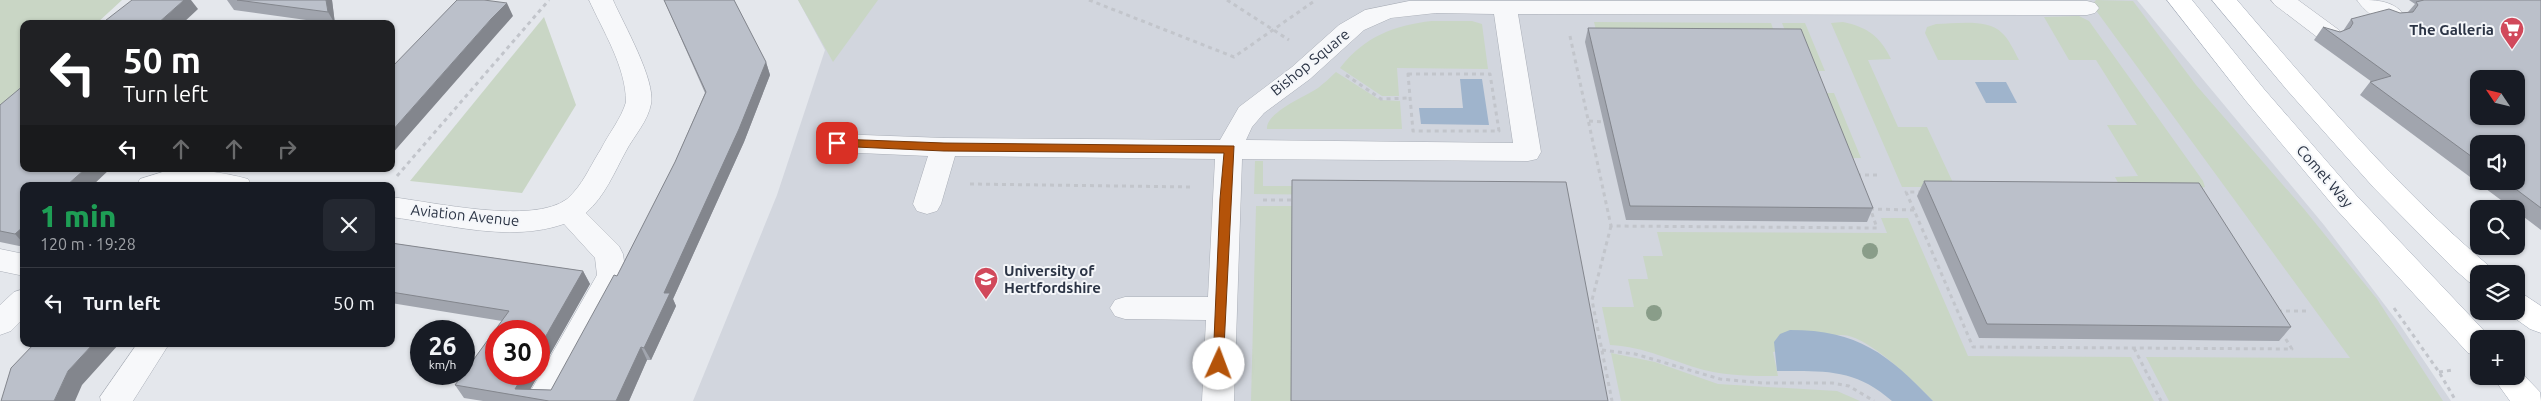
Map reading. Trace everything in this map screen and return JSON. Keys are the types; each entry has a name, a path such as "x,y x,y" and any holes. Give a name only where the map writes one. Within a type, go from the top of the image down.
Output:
{"main road":[{"name":"Comet Way","path":"2179,0 2255,95 2346,202 2470,335"},
{"path":"2224,0 2312,104 2396,194 2456,255 2470,267"},
{"path":"2525,310 2541,321"},
{"path":"2515,385 2529,401"}],"street":[{"name":"Aviation Avenue","path":"395,207 514,222 543,220 568,212 585,197 597,183 639,103 638,86 601,0"},
{"path":"2283,0 2330,35"},
{"path":"2369,0 2395,18"},
{"path":"837,143 944,147 1528,152 1516,4"},
{"name":"Bishop Square","path":"1218,401 1226,188 1230,149 1242,122 1257,104 1300,74 1340,34 1366,18 1400,9 1516,4 2087,8"},
{"path":"930,194 944,147"},
{"path":"156,182 188,180 205,182"},
{"path":"542,401 612,275 609,254 568,212"},
{"path":"0,260 20,264"},
{"path":"0,323 20,304"},
{"path":"1125,308 1221,309"},
{"path":"117,401 116,397 152,347"}],"path":[{"path":"394,179 549,0"},
{"path":"1089,0 1234,57 1313,2 1311,0"},
{"path":"1568,28 1611,226 1592,300 1612,401"},
{"path":"1408,74 1490,74 1499,130 1413,130 1408,74"},
{"path":"1589,121 1604,122"},
{"path":"1854,169 1860,184"},
{"path":"1856,175 1881,175"},
{"path":"930,194 1226,188"},
{"path":"1926,192 1906,192 1973,347 2292,349 2277,326"},
{"path":"1611,226 1877,228 1867,201"},
{"path":"1870,209 1914,210"},
{"path":"2277,311 2307,311"},
{"path":"2134,348 2161,401"},
{"path":"1602,350 1648,355 1721,380 1832,383 1849,386 1874,401"}],"shaded area":[{"path":"798,0 2137,0 2324,225 2400,325 2451,401 693,401 777,195 825,50"}],"green space":[{"path":"0,0 122,0 100,20 20,20 20,96 0,114"},
{"path":"798,0 878,0 833,62"},
{"path":"2096,0 2133,1 2196,85 2304,209 2377,299 2443,401 2169,401 2146,357 2350,358 2092,5"},
{"path":"2079,16 2089,21 2203,181 2205,187 2197,189 2122,190 2115,177 2138,176 2107,125 2137,125 2096,60 2069,60 2044,17"},
{"path":"544,17 576,105 522,193 410,181"},
{"path":"1432,21 1472,21 1482,24 1488,69 1397,68 1399,96 1382,96 1340,68 1359,48 1381,34 1393,29"},
{"path":"1594,22 1771,23 1778,43 1599,42"},
{"path":"1843,22 1866,30 1887,51 1891,59 1868,60 1898,127 1927,127 1955,187 1902,187 1831,23"},
{"path":"1782,23 1805,23 1825,71 1807,71 1790,43"},
{"path":"1971,23 1996,28 2007,38 2019,60 1938,60 1925,33 1927,27 1936,24"},
{"path":"1336,72 1380,100 1400,101 1402,129 1267,129 1272,117 1279,111 1318,88"},
{"path":"1816,93 1834,93 1861,158 1841,158"},
{"path":"1255,161 1263,161 1263,186 1372,186 1373,195 1254,194"},
{"path":"1256,206 1292,206 1291,401 1251,401"},
{"path":"1881,218 1908,218 1968,356 2131,357 2154,401 1933,401 1890,360 1851,336 1840,335 1823,338 1773,352 1778,376 1713,372 1647,351 1610,345 1602,307 1634,307 1628,279 1648,279 1643,256 1663,256 1657,232 1887,233"},
{"path":"1611,353 1655,362 1718,384 1837,391 1860,401 1621,401"}],"water":[{"path":"1460,79 1482,79 1489,125 1421,124 1419,108 1463,108"},
{"path":"1975,82 2006,82 2017,103 1986,103"},
{"path":"1790,330 1835,334 1870,348 1901,370 1933,401 1892,401 1865,382 1838,374 1809,371 1777,371 1774,342 1780,334"}],"building":[{"path":"132,0 184,0 162,20 106,20"},
{"path":"237,0 326,0 328,12"},
{"path":"457,0 484,0 507,3 395,127 395,64"},
{"path":"664,0 734,0 766,62 739,129 664,293 670,293 644,348 641,347 616,401 549,401 455,385 475,385 475,358 485,344 485,385 517,385 515,389 551,390 614,275 617,276 675,162 706,92"},
{"path":"2424,0 2541,0 2541,208 2517,190 2525,190 2525,135 2470,135 2470,155 2370,82 2391,76 2323,27 2340,32 2350,28 2353,23 2351,19 2389,9 2400,13 2413,12 2418,5 2416,2"},
{"path":"1588,28 1801,29 1873,208 1630,206"},
{"path":"20,88 20,172 82,172 70,182 20,182 20,230 15,234 0,231 0,105"},
{"path":"1292,180 1566,182 1608,401 1291,401"},
{"path":"1924,181 2199,183 2291,327 1987,324"},
{"path":"395,244 583,271 550,329 550,320 502,320 509,311 395,293"},
{"path":"31,347 90,347 68,371 54,401 1,401 11,368"}],"place":[{"name":"The Galleria","path":"2512,50"},
{"name":"University of Hertfordshire","path":"986,300"}],"route":[{"path":"837,143 944,147 1230,149 1225,199 1219,364"}]}
